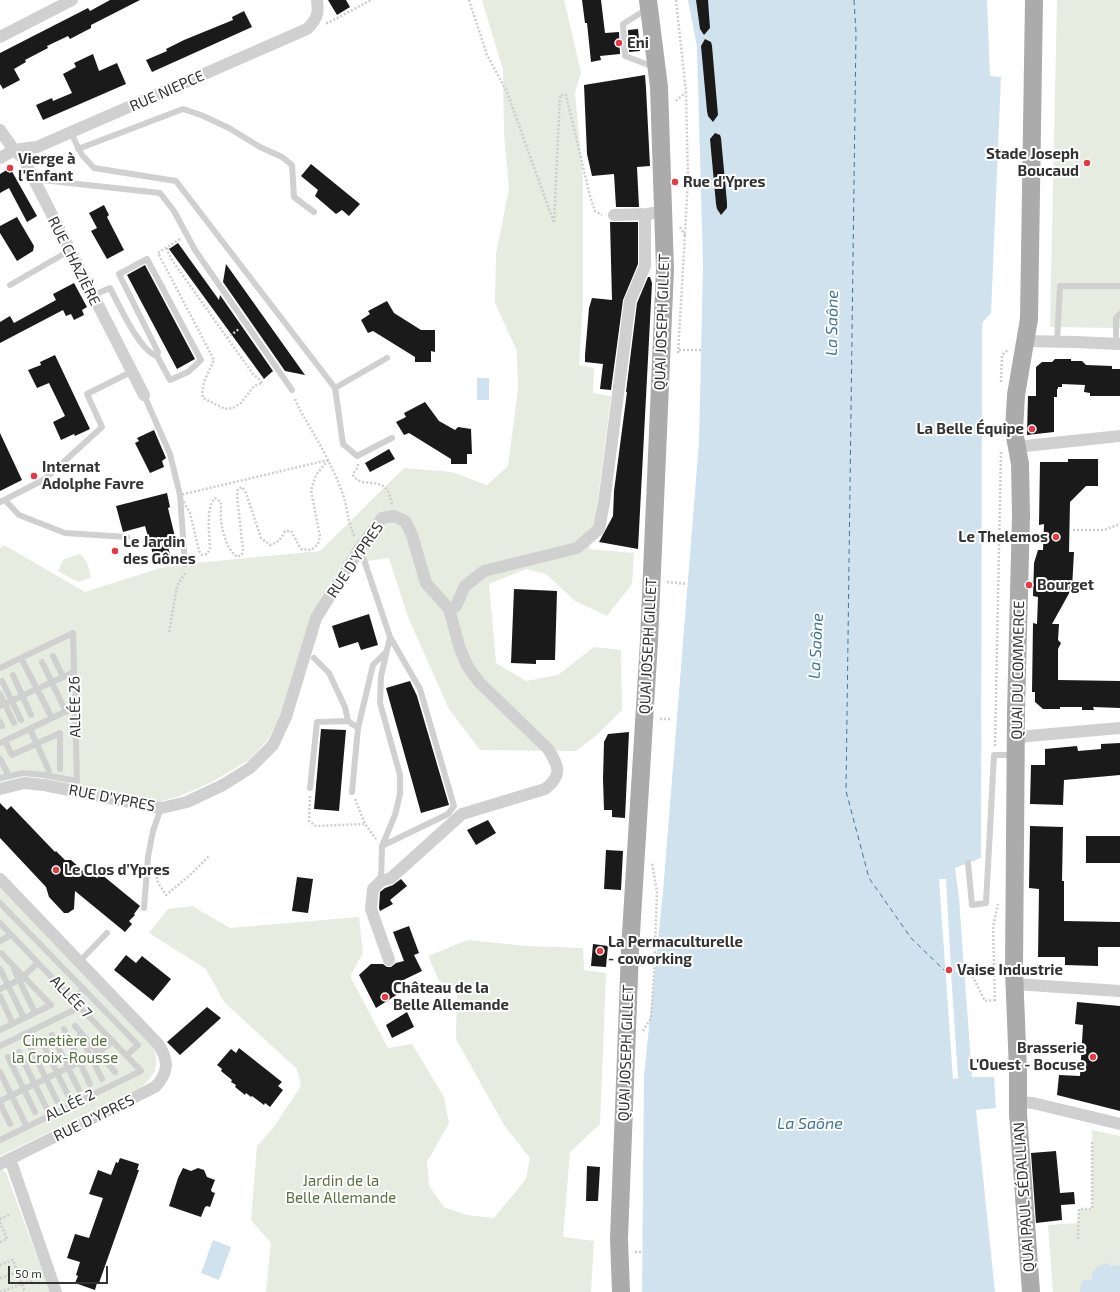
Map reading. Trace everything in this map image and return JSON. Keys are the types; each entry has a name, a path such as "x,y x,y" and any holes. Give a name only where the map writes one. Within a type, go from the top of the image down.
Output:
{"main road":[{"name":"QUAI DU COMMERCE","path":"1018,1102 1014,984 1018,600 1021,515 1020,464 1009,446 1014,431 1016,395 1024,341 1029,319 1034,0"},
{"name":"QUAI JOSEPH GILLET","path":"621,1292 619,1239 630,950 648,649 665,269 655,213 659,87 648,4"},
{"name":"QUAI PAUL SÉDALLIAN","path":"1018,1102 1031,1292"}],"street":[{"path":"0,37 72,0"},
{"name":"RUE NIEPCE","path":"14,150 37,147 71,133 307,29 316,21 318,8 317,0"},
{"name":"RUE CHAZIÈRE","path":"0,130 14,150 23,158 69,251 144,395"},
{"path":"0,158 14,150"},
{"path":"614,215 655,213"},
{"path":"389,960 371,909 373,889 382,881 391,878 462,814 545,789 554,782 558,772 555,761 548,749 479,682 468,667 460,649 449,609 456,606 465,586 484,571 577,548 599,530 606,488 630,302 645,266 645,220 655,213"},
{"path":"1024,341 1118,344"},
{"path":"1009,446 1120,436"},
{"name":"RUE D'YPRES","path":"0,788 24,782 161,808 187,802 222,785 250,768 272,745 286,717 316,618 360,548 382,518 394,516 405,522 412,535 426,583 449,609"},
{"path":"1017,737 1120,728"},
{"name":"RUE D'YPRES","path":"0,879 158,1044 165,1056 166,1063 164,1075 155,1087 5,1162"},
{"path":"1014,984 1120,991"},
{"path":"1018,1102 1034,1103 1120,1124"},
{"path":"5,1162 56,1292"}],"lane":[{"path":"648,4 623,24 625,56 656,68"},
{"path":"78,148 183,109 201,115 222,125 260,147 282,157 292,165 294,197 314,212"},
{"path":"71,133 82,155 94,168 176,181 335,388 343,444 357,456 392,438"},
{"path":"34,179 160,193 174,211 195,250 292,390"},
{"path":"10,285 69,251"},
{"path":"92,296 110,288 132,331 152,354 157,356 170,380 188,372 201,360 147,259 119,274 158,352 157,356"},
{"path":"1057,342 1060,286 1120,286"},
{"path":"1118,344 1116,318 1120,314"},
{"path":"335,388 388,358"},
{"path":"127,536 65,533 19,515 2,501 44,479 102,427 87,394 131,372"},
{"path":"144,395 170,454 180,495 185,564"},
{"path":"360,548 390,637 420,689 454,806 448,814 382,846"},
{"name":"ALLÉE 26","path":"21,658 73,633 77,781 48,776"},
{"path":"382,881 382,846 395,815 400,794 400,775 380,703 381,676 390,637"},
{"path":"352,792 358,728 373,665 386,652"},
{"path":"53,656 63,677"},
{"path":"0,668 21,658 52,718"},
{"path":"314,658 329,673 345,707 348,721"},
{"path":"42,662 66,712"},
{"path":"2,705 74,672"},
{"path":"13,675 32,715"},
{"path":"2,681 21,720"},
{"path":"0,694 2,705 14,723"},
{"path":"60,769 60,733 12,755 2,742 75,707"},
{"path":"310,788 316,722 348,721 358,728"},
{"path":"0,778 23,773 48,776 49,771 30,729"},
{"path":"968,863 972,905 986,903 994,755 1016,755"},
{"path":"0,759 9,776"},
{"path":"144,908 148,857 153,831 161,808"},
{"path":"0,903 138,1045 126,1056"},
{"path":"6,930 16,920"},
{"name":"ALLÉE 7","path":"0,923 141,1071"},
{"path":"79,962 107,933"},
{"path":"0,940 11,935"},
{"path":"0,953 11,963 22,978 51,1005 13,1024 1,1028"},
{"path":"0,989 22,978 38,963"},
{"path":"0,969 24,1018"},
{"path":"22,978 35,1013"},
{"path":"73,999 84,989"},
{"path":"0,996 13,1024"},
{"path":"0,1046 80,1007"},
{"path":"102,1079 75,1026 115,1072"},
{"path":"64,1029 90,1084"},
{"path":"52,1035 79,1090"},
{"path":"41,1040 68,1095"},
{"path":"10,1124 0,1102 11,1095 91,1057 112,1041"},
{"path":"30,1046 57,1101"},
{"path":"19,1052 46,1107"},
{"path":"8,1057 35,1112"},
{"name":"ALLÉE 2","path":"0,1140 141,1071"},
{"path":"0,1072 27,1127"}],"path":[{"path":"328,23 371,0"},
{"path":"469,0 487,55 507,92 554,223 560,95 566,95 590,196 595,211"},
{"path":"680,226 685,237"},
{"path":"158,252 177,241"},
{"path":"168,247 167,250 174,263 253,374 263,384 254,386 241,403 233,408 225,409 204,398"},
{"path":"227,338 246,324"},
{"path":"679,350 701,350"},
{"path":"292,390 299,408 328,460 344,498 350,528 360,548"},
{"path":"994,737 1009,446"},
{"path":"357,456 359,465 353,472 354,478 362,482 382,485 386,488 392,506"},
{"path":"328,460 316,475 311,490 320,537 318,544 311,550 301,549 291,531 285,531 281,539 270,545 261,538 246,493 242,487 238,489 237,496 243,550 242,554 238,557 231,551 221,527 221,502 215,498 211,502 209,514 210,549 207,554 202,555 199,552 190,513 180,495 328,460"},
{"path":"1073,530 1104,530 1120,524"},
{"path":"169,632 177,586 185,574 185,564"},
{"path":"667,582 688,584"},
{"path":"660,719 670,719"},
{"path":"310,788 309,821 316,826 365,824"},
{"path":"352,792 365,824 382,846"},
{"path":"148,857 154,862 157,881 166,895 190,875 209,856"},
{"path":"946,971 969,969 985,1001 1000,1000"},
{"path":"1078,1239 1079,1209 1092,1209 1092,1140"},
{"path":"0,1218 11,1214"},
{"path":"0,1222 6,1239 0,1242"},
{"path":"635,1252 642,1252"},
{"path":"0,1265 14,1260 25,1292"},
{"path":"0,1278 18,1272"},
{"path":"0,1292 34,1280"}],"green space":[{"path":"482,0 564,0 581,72 575,93 583,179 583,302 579,365 594,368 593,393 611,396 595,522 589,549 634,553 632,584 607,616 575,601 546,574 526,569 489,584 496,663 526,681 558,675 594,647 621,650 622,710 598,734 576,751 480,750 449,709 408,617 389,558 341,565 310,620 281,715 267,741 249,760 210,783 177,797 161,801 147,800 43,778 24,776 0,782 0,548 4,545 85,592 160,568 185,564 320,551 404,468 452,472 487,485 508,466 518,389 517,351 495,303 496,254 509,188 504,135 503,70"},
{"name":"Stade Joseph Boucaud","path":"1057,0 1120,0 1120,328 1050,327"},
{"path":"80,554 87,562 91,577 78,582 58,571 64,559"},
{"name":"Cimetière de la Croix-Rousse","path":"0,888 151,1044 156,1056 156,1062 150,1078 141,1087 0,1156"},
{"name":"Jardin de la Belle Allemande","path":"192,906 230,928 359,917 363,953 350,976 388,1048 412,1044 444,1097 449,1123 427,1162 429,1186 444,1207 466,1215 494,1218 526,1179 530,1158 504,1125 456,1039 457,987 439,981 428,956 468,940 526,946 583,948 584,970 606,973 600,1124 570,1152 563,1237 594,1241 591,1292 266,1292 271,1243 251,1220 257,1146 273,1128 301,1086 297,1069 224,1002 206,969 149,933 168,909"},
{"path":"1092,1130 1120,1136 1120,1265 1111,1266 1093,1272 1093,1276 1080,1292 1053,1292 1048,1225 1078,1223 1079,1209 1092,1209"},
{"path":"1,1169 6,1173 50,1292 0,1292"}],"water":[{"name":"La Saône","path":"688,0 987,0 990,76 1001,77 991,313 982,323 981,858 955,868 959,898 972,1077 994,1077 996,1108 976,1110 995,1292 642,1292 644,1076 663,892 699,442 703,265 697,47"},
{"path":"477,378 489,378 489,400 477,400"},
{"path":"213,1240 231,1247 219,1280 201,1273"},
{"path":"1107,1263 1111,1266 1120,1265 1120,1292 1080,1292 1081,1283 1084,1280 1090,1280 1094,1270"}],"pier":[{"path":"939,879 946,879 951,969 966,968 966,970 951,972 958,1078 953,1079"}],"building":[{"path":"110,0 140,0 91,25 91,28 70,39 68,36 47,46 48,48 25,60 26,62 14,69 20,80 3,89 0,84 0,53 88,8 90,11"},
{"path":"328,0 346,0 350,7 337,15"},
{"path":"582,0 601,0 605,33 619,32 620,54 600,56 601,60 591,62 587,23 585,23"},
{"path":"696,0 708,0 710,28 704,35 700,29"},
{"path":"244,11 252,27 152,72 146,60 167,51 166,49 184,40 233,20 232,17"},
{"path":"638,29 640,51 629,52 628,30"},
{"path":"705,39 711,42 712,46 718,115 713,122 708,116 707,111 701,46"},
{"path":"93,54 99,71 117,63 126,84 43,120 36,105 52,98 53,101 72,93 63,74 76,67 74,63"},
{"path":"645,75 650,166 637,167 639,207 616,207 614,174 592,176 587,154 584,85"},
{"path":"715,133 720,135 721,138 727,203 727,208 721,215 716,204 710,139"},
{"path":"311,164 360,204 349,216 342,210 336,214 315,196 318,190 301,176"},
{"path":"10,168 37,216 27,222 9,188 0,193 0,174"},
{"path":"104,205 109,215 107,217 124,250 107,259 91,231 97,228 89,213"},
{"path":"17,217 34,246 33,251 17,261 0,233 0,226"},
{"path":"610,222 638,222 638,264 623,300 611,390 600,389 603,364 585,362 589,308 592,298 612,300"},
{"path":"178,243 219,300 220,295 273,371 264,379 169,249"},
{"path":"226,264 305,375 285,371 223,282"},
{"path":"145,265 195,359 177,369 127,275"},
{"path":"648,277 650,277 652,283 638,549 599,542 613,516 614,491 637,303"},
{"path":"74,283 87,307 82,310 84,315 74,320 71,314 66,316 63,310 0,343 0,322 10,316 14,323 56,300 53,294"},
{"path":"387,301 394,313 421,330 435,330 435,352 431,351 431,362 415,362 415,357 373,331 368,333 361,320 370,314 368,311"},
{"path":"55,355 90,429 75,436 74,434 61,440 53,422 65,416 49,383 37,388 28,370 41,365 40,362"},
{"path":"1055,359 1071,359 1071,361 1082,361 1086,365 1112,366 1112,369 1120,369 1120,396 1090,396 1090,393 1084,392 1085,385 1062,384 1062,387 1058,387 1057,389 1057,397 1054,397 1054,432 1027,435 1028,396 1036,396 1036,367 1042,362 1052,362"},
{"path":"425,402 439,421 455,430 458,427 471,429 472,454 467,454 467,464 451,464 451,459 409,433 404,435 396,422 406,417 404,413"},
{"path":"154,430 166,458 162,461 164,467 150,473 135,443 139,441 137,438"},
{"path":"0,433 22,480 0,491"},
{"path":"389,449 395,459 370,472 365,463"},
{"path":"1068,459 1098,459 1098,486 1086,486 1070,502 1069,552 1074,552 1072,588 1052,624 1059,624 1058,640 1061,643 1058,649 1058,680 1120,681 1120,708 1093,707 1094,710 1082,710 1082,707 1060,707 1060,709 1043,709 1035,702 1035,692 1032,692 1033,623 1037,624 1038,597 1033,596 1034,563 1038,550 1043,550 1044,524 1039,525 1040,462 1068,462"},
{"path":"167,493 170,507 168,508 176,541 167,543 170,554 154,558 145,526 123,532 116,506"},
{"path":"514,589 557,591 555,660 536,660 536,664 511,663"},
{"path":"369,614 378,645 361,650 358,642 339,648 332,626"},
{"path":"410,681 417,696 449,805 421,813 386,688"},
{"path":"321,729 346,730 339,811 314,809"},
{"path":"629,732 625,818 612,817 612,810 604,810 604,742 608,734"},
{"path":"1120,743 1120,775 1064,780 1063,805 1030,804 1031,765 1045,765 1045,749 1077,746 1078,751 1101,749 1101,744"},
{"name":"Le Clos d'Ypres","path":"0,803 7,810 11,806 55,852 56,851 65,860 71,860 89,876 92,873 97,878 101,874 140,906 134,914 135,915 129,921 132,924 125,932 75,891 74,909 68,913 64,913 49,897 46,887 0,838"},
{"path":"488,820 496,833 476,845 467,830"},
{"path":"1030,826 1063,827 1062,881 1064,881 1064,921 1120,922 1120,947 1098,947 1098,966 1065,965 1065,957 1038,957 1039,889 1029,888"},
{"path":"1086,836 1120,836 1120,863 1086,863"},
{"path":"606,850 623,851 621,890 604,889"},
{"path":"297,877 313,879 308,913 292,911"},
{"path":"401,879 407,886 390,900 393,904 380,911 380,892"},
{"path":"409,926 419,953 414,955 422,971 393,985 398,994 376,1008 359,975 371,964 383,964 387,967 391,967 396,963 404,961 393,932"},
{"name":"La Permaculturelle - coworking","path":"593,944 608,946 606,967 591,966"},
{"path":"126,955 136,963 142,956 171,979 153,1001 114,970"},
{"path":"1077,1002 1120,1006 1120,1111 1057,1095 1059,1075 1080,1076 1083,1025 1075,1024"},
{"path":"207,1007 221,1018 180,1055 167,1042"},
{"path":"407,1012 414,1027 392,1038 386,1025"},
{"path":"239,1048 282,1082 278,1086 283,1090 270,1107 265,1103 264,1105 246,1093 245,1095 235,1087 236,1085 231,1082 232,1080 221,1071 222,1069 217,1065 231,1049 236,1053"},
{"path":"1056,1151 1060,1193 1074,1192 1075,1204 1061,1205 1062,1220 1036,1223 1031,1153"},
{"path":"120,1158 139,1164 137,1170 139,1170 99,1283 97,1283 95,1290 75,1283 78,1276 76,1275 80,1262 67,1258 75,1234 89,1238 103,1198 89,1194 98,1170 111,1175 116,1162 118,1163"},
{"path":"587,1166 600,1167 598,1201 586,1201"},
{"path":"183,1168 191,1171 198,1168 204,1170 207,1177 215,1180 211,1190 215,1193 210,1207 205,1207 201,1217 169,1206 178,1178"}],"ferry route":[{"path":"854,0 856,32 846,791 869,878 911,938 945,971"}],"place":[{"name":"Eni","path":"619,43"},
{"name":"Stade Joseph Boucaud","path":"1087,163"},
{"name":"Vierge à l'Enfant","path":"10,168"},
{"name":"Rue d'Ypres","path":"675,182"},
{"name":"La Belle Équipe","path":"1032,429"},
{"name":"Internat Adolphe Favre","path":"34,476"},
{"name":"Le Thelemos","path":"1056,537"},
{"name":"Le Jardin des Gônes","path":"115,551"},
{"name":"Bourget","path":"1029,585"},
{"name":"Le Clos d'Ypres","path":"56,870"},
{"name":"La Permaculturelle - coworking","path":"600,951"},
{"name":"Vaise Industrie","path":"949,970"},
{"name":"Château de la Belle Allemande","path":"385,997"},
{"name":"Brasserie L'Ouest - Bocuse","path":"1093,1057"}]}
